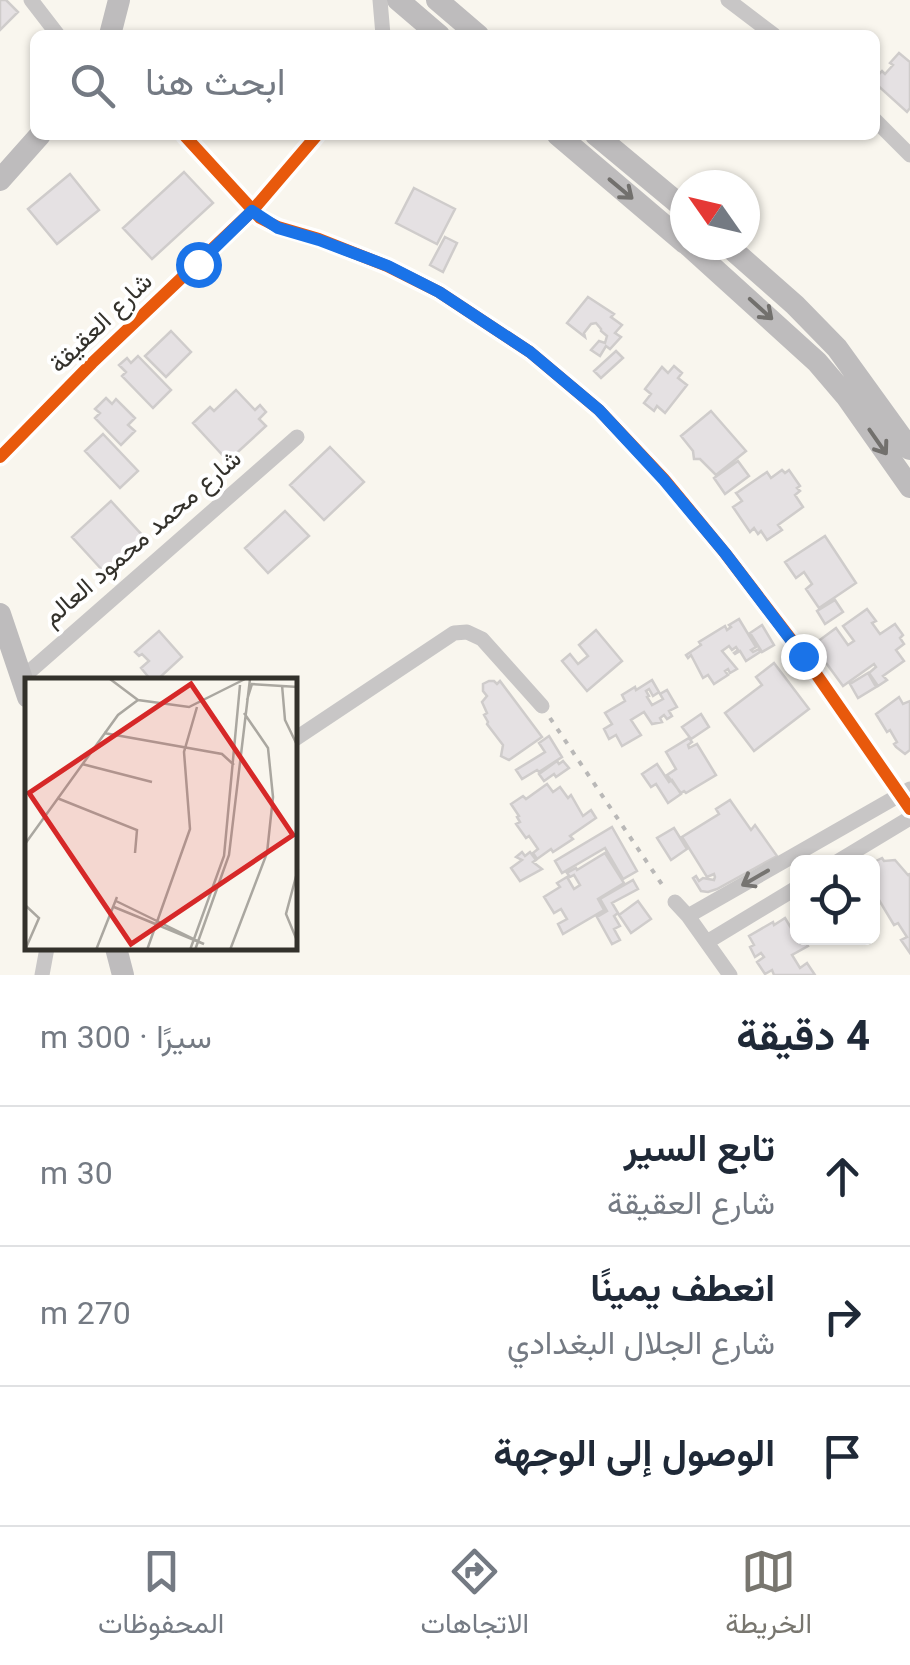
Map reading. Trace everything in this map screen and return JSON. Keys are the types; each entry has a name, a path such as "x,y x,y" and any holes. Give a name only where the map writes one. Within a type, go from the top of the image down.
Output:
{"street":[{"path":"31,0 54,30"},
{"path":"111,30 120,0"},
{"path":"380,0 384,30"},
{"path":"398,0 434,30"},
{"path":"437,0 472,30"},
{"path":"728,0 767,30"},
{"path":"880,125 910,155"},
{"path":"0,180 36,140"},
{"path":"188,140 252,211 278,228 388,266 439,292 530,352 599,410 725,553 907,798 688,916"},
{"name":"شارع العقيقة","path":"0,457 252,211 313,140"},
{"path":"564,140 670,230"},
{"path":"602,140 670,197"},
{"path":"704,260 817,362 910,487"},
{"path":"744,260 837,348 910,449"},
{"name":"شارع محمد محمود العالم","path":"35,678 297,437"},
{"path":"0,614 24,688"},
{"path":"298,737 454,633 482,639 542,706"},
{"path":"849,855 910,818"},
{"path":"707,942 790,892"},
{"path":"675,902 730,975"},
{"path":"42,975 47,950"},
{"path":"117,950 123,975"}],"path":[{"path":"542,706 675,902"}],"building":[{"path":"0,0 6,0 18,12 0,30"},
{"path":"899,53 910,62 907,112 880,88 880,73 885,74 893,65 890,63"},
{"path":"184,172 213,203 152,259 123,228"},
{"path":"70,174 99,210 57,244 28,209"},
{"path":"414,188 455,209 437,244 396,223"},
{"path":"445,237 457,243 443,272 430,265"},
{"path":"588,297 614,314 611,317 622,325 615,333 621,337 610,349 606,346 600,356 591,350 599,341 605,343 607,336 596,323 591,324 585,337 567,323"},
{"path":"171,331 191,352 166,377 145,356"},
{"path":"616,351 623,358 601,378 594,371"},
{"path":"138,356 171,390 153,408 122,376 126,372 119,365 127,358 131,363"},
{"path":"674,366 682,373 678,378 687,385 665,413 657,406 654,411 644,403 651,394 645,389 662,367 668,373"},
{"path":"236,390 255,410 260,405 266,412 259,419 266,426 228,461 193,423 210,407 214,411"},
{"path":"106,398 112,404 116,399 135,418 128,425 135,431 121,445 95,418 100,413 95,409"},
{"path":"711,411 746,451 716,475 700,459 694,459 693,451 681,436"},
{"path":"103,434 138,471 120,488 85,451"},
{"path":"330,447 364,482 324,520 290,485"},
{"path":"738,461 749,476 725,494 714,478"},
{"path":"789,470 800,486 795,495 803,507 778,525 782,530 767,540 761,531 758,534 754,528 750,532 733,507 742,501 736,493 767,472 771,478"},
{"path":"111,501 143,536 104,572 72,537"},
{"path":"285,511 309,536 268,573 245,548"},
{"path":"825,536 856,583 819,608 806,589 812,584 804,572 796,578 785,562"},
{"path":"835,600 843,612 825,624 817,611"},
{"path":"867,609 880,634 895,624 903,635 900,638 904,644 896,650 904,661 883,676 887,680 878,686 869,673 876,667 874,664 843,686 813,645 836,628 848,645 854,641 843,626"},
{"path":"739,619 756,647 751,650 760,652 746,661 740,651 734,653 736,647 732,650 729,646 722,651 737,669 730,673 728,669 728,675 714,684 708,675 703,678 691,655 686,655 701,645 699,642 725,626 727,630"},
{"path":"762,625 774,645 762,652 750,633"},
{"path":"596,630 622,661 587,691 562,661 570,654 578,664 588,656 579,645"},
{"path":"159,631 182,657 159,678 149,678 141,668 149,661 135,652"},
{"path":"774,663 809,709 754,751 725,713 762,685 756,677"},
{"path":"868,673 876,687 858,698 850,684"},
{"path":"652,680 659,692 653,696 649,689 647,697 652,705 663,699 660,694 667,690 677,707 669,711 672,716 667,719 664,715 660,718 662,722 652,724 644,712 631,720 641,735 622,746 616,735 609,739 604,729 612,724 605,713 625,701 622,695"},
{"path":"500,681 542,737 509,760 501,756 503,745 484,715 487,713 482,702 487,696 483,684"},
{"path":"899,697 903,704 910,701 910,750 905,754 896,747 890,730 887,732 876,714"},
{"path":"701,714 709,727 691,739 682,727"},
{"path":"549,736 562,757 522,779 516,770 545,752 539,743"},
{"path":"689,738 689,748 697,744 716,775 681,793 667,775 676,769 666,752"},
{"path":"563,761 569,768 544,781 539,774"},
{"path":"657,764 681,794 668,803 656,784 651,787 642,774"},
{"path":"547,784 553,792 560,787 568,798 571,795 583,816 591,810 596,818 570,836 573,839 537,859 533,853 538,849 516,824 520,822 519,816 511,804"},
{"path":"730,800 751,830 755,825 777,856 717,889 701,891 693,878 714,880 714,874 707,877 682,837 719,814 716,809"},
{"path":"612,827 637,871 623,879 605,848 562,873 555,861"},
{"path":"674,828 687,849 671,860 657,838"},
{"path":"522,852 525,856 530,852 536,860 533,862 542,869 520,881 511,868 522,860 516,857"},
{"path":"605,853 624,883 598,899 604,910 563,934 558,924 567,919 561,909 554,913 544,897 567,877 574,889 580,885 574,875 570,877 567,873"},
{"path":"880,859 895,860 910,874 910,953 901,940 907,937 898,923 894,925 880,902"},
{"path":"633,880 638,889 612,903 618,913 614,916 620,926 614,929 620,940 612,944 597,917 607,911 600,899"},
{"path":"638,901 651,919 631,933 619,915"},
{"path":"785,918 790,926 790,945 807,945 792,955 800,968 807,963 815,975 774,975 772,970 765,974 757,962 764,957 761,953 755,957 749,936 773,922 774,925"}],"cycle path":[{"path":"189,140 260,218 387,266 439,292 530,352 599,410 664,479 725,553 803,655 910,809"},
{"path":"0,457 252,211 313,140"}],"route":[{"path":"198,264 252,211 278,228 388,266 439,292 530,352 599,410 725,553 803,656"}]}
